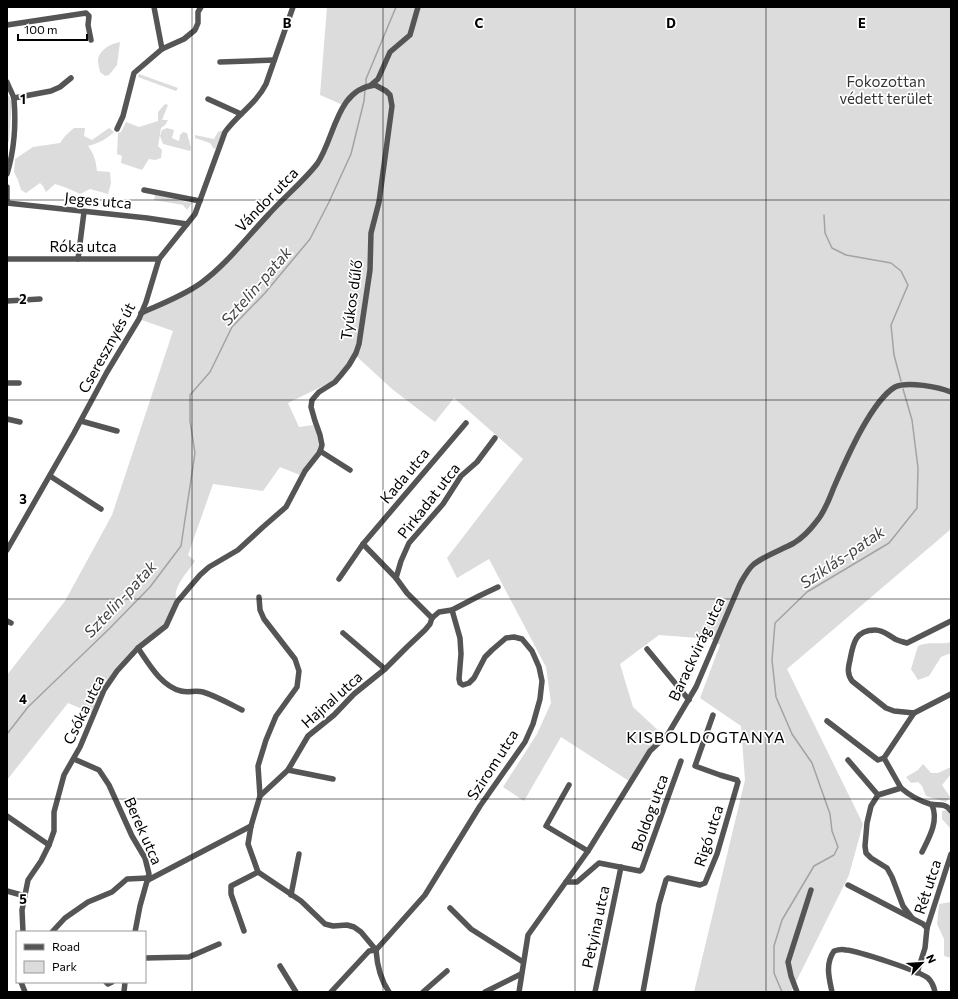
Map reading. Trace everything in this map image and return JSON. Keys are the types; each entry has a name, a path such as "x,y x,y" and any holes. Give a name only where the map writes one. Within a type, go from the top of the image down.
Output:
{"street":[{"path":"154,7 162,49"},
{"path":"117,129 123,116 134,73 162,49 184,39 195,30 198,23 198,12 201,7"},
{"name":"Cseresznyés út","path":"7,550 141,313 146,302 159,259 195,214 221,140 230,126 262,92 293,7"},
{"path":"382,88 378,79 386,57 410,35 418,7"},
{"path":"7,25 86,13 89,16 88,25 91,40"},
{"path":"220,62 274,60"},
{"path":"14,98 51,91 60,87 71,78"},
{"name":"Vándor utca","path":"141,313 193,289 219,267 267,215 310,172 323,154 343,105 357,91 370,85 378,79"},
{"path":"7,82 9,90 14,98 14,124 7,173"},
{"path":"370,85 382,88"},
{"name":"Tyúkos dűlő","path":"320,451 322,445 320,435 314,421 311,406 312,400 319,392 335,382 341,376 349,365 359,344 370,270 371,233 379,202 392,106 390,95 382,88"},
{"path":"208,99 241,114"},
{"path":"7,186 7,199"},
{"path":"144,190 200,201"},
{"name":"Jeges utca","path":"7,204 147,218 187,224"},
{"path":"78,259 84,212"},
{"name":"Róka utca","path":"7,258 159,259"},
{"path":"7,301 40,299"},
{"path":"7,383 19,383"},
{"name":"Barackvirág utca","path":"519,992 528,935 588,851 650,751 668,734 689,700 696,688 746,572 753,565 764,558 795,542 817,522 862,428 879,402 887,393 896,387 906,384 951,392"},
{"path":"7,419 20,422"},
{"path":"81,421 117,431"},
{"name":"Kada utca","path":"339,579 363,544 466,423"},
{"name":"Pirkadat utca","path":"396,578 401,561 409,543 446,499 462,476 476,462 495,438"},
{"path":"320,451 350,470"},
{"name":"Csóka utca","path":"22,931 22,910 28,880 50,845 54,831 54,812 64,775 74,759 104,690 117,671 138,648 166,626 177,602 200,575 209,567 238,550 286,507 305,471 320,451"},
{"path":"50,476 101,508"},
{"path":"363,544 396,578 407,593 432,618 439,612 452,610 498,587"},
{"path":"259,597 260,610 264,620 294,659 299,670 297,687 276,716 266,740 258,766 260,796 251,826 248,844 258,872 308,907 325,924 333,926 347,925 354,927 361,932 376,950 376,962 379,974 389,992"},
{"name":"Szirom utca","path":"331,992 369,951 376,950 425,895 480,806 525,742 533,724 540,699 542,681 539,667 532,651 522,639 514,637 506,638 486,657 474,678 469,683 463,685 460,683 459,679 461,654 460,638 452,610"},
{"name":"Hajnal utca","path":"260,796 288,770 308,736 334,715 354,694 385,669 425,630 430,624 432,618"},
{"path":"914,713 894,711 886,708 852,681 849,677 848,671 853,643 860,634 876,629 907,643 951,621"},
{"path":"343,633 385,669"},
{"path":"138,648 152,668 174,689 189,692 203,692 242,710"},
{"path":"647,648 689,700"},
{"path":"827,721 878,760 884,758 914,713 951,694"},
{"name":"Rigó utca","path":"643,992 659,904 666,880 668,878 700,885 705,883 717,854 738,782 737,780 695,766 713,715"},
{"path":"884,758 902,788 919,800 932,805 940,804 951,811"},
{"name":"Berek utca","path":"74,759 99,770 109,785 132,836 145,858 149,874 140,906 135,931"},
{"path":"848,760 878,794"},
{"name":"Boldog utca","path":"621,867 640,871 642,869 681,761"},
{"path":"288,770 332,779"},
{"path":"569,785 546,826 588,851"},
{"path":"902,788 878,794 871,806 867,823 865,846 866,853 870,858 887,868 903,906 912,918"},
{"path":"922,852 932,833 935,813 932,805"},
{"path":"7,816 50,845"},
{"path":"53,931 65,918 88,902 112,892 127,879 148,879 251,826"},
{"path":"291,895 299,854"},
{"name":"Rét utca","path":"917,973 925,948 928,928 951,854"},
{"path":"566,882 577,882 599,863 621,867"},
{"name":"Petyina utca","path":"595,992 621,867"},
{"path":"244,932 231,894 231,886 258,872"},
{"path":"848,885 912,918 928,928"},
{"path":"798,992 791,976 788,962 811,890"},
{"path":"7,891 25,896"},
{"path":"450,908 471,929 523,962"},
{"path":"146,958 188,956 219,944"},
{"path":"832,992 828,963 834,951 838,950 859,953 917,973 928,978 932,983 935,992"},
{"path":"280,966 296,992"},
{"path":"423,992 447,971"},
{"path":"485,992 521,974"}],"green space":[{"name":"Fokozottan védett terület","path":"327,7 951,7 951,529 787,669 863,824 849,875 791,992 694,992 745,780 741,726 700,698 720,645 711,639 659,635 620,664 633,707 662,734 646,754 629,781 561,737 524,801 503,787 537,734 551,703 546,667 489,559 457,578 447,558 523,459 454,398 435,422 392,389 354,354 335,380 288,403 299,427 313,425 321,447 300,475 280,467 263,491 213,484 188,555 195,561 178,586 176,591 177,602 169,621 117,671 94,714 68,703 7,780 7,675 65,601 112,515 173,331 139,319 141,313 202,282 317,163 343,105 320,95"},
{"path":"120,42 117,65 109,75 105,76 100,72 98,61 99,55 106,48"},
{"path":"139,74 178,88 176,91 138,77"},
{"path":"7,96 9,96 12,101 9,142 7,141"},
{"path":"165,104 168,105 162,120 168,120 161,128 158,146 162,150 161,158 155,160 149,159 142,170 121,163 122,156 117,154 118,133 121,132 126,122 139,127 158,121 158,112"},
{"path":"74,128 85,128 84,136 92,140 109,128 114,132 102,141 88,146 92,152 97,171 110,172 111,183 108,194 90,189 80,194 55,184 46,192 40,183 26,193 21,190 14,172 15,159 33,147 60,143"},
{"path":"167,128 174,130 172,138 179,141 180,135 183,132 187,133 191,148 190,151 163,144 160,136 162,130"},
{"path":"220,131 223,131 216,148 214,149 210,143 195,138 195,135 214,139"},
{"path":"155,195 192,203 187,210 183,205 154,200"},
{"path":"951,642 951,653 941,657 929,676 918,680 911,669 918,646"},
{"path":"923,764 931,773 938,773 951,767 951,774 942,785 950,797 946,802 926,796 922,786 918,782 911,783 906,777 918,770"},
{"path":"951,809 951,829 942,819 942,811"},
{"path":"951,902 951,958 944,956 944,939 937,924 939,904"}],"waterway":[{"name":"Sztelin-patak","path":"366,85 366,79 396,7"},
{"name":"Sztelin-patak","path":"7,734 28,707 150,587 181,546 195,453 190,421 190,395 210,372 232,327 265,293 310,239 351,154 364,101 365,89"},
{"name":"Sziklás-patak","path":"824,215 825,233 832,248 846,255 891,263 901,271 908,285 891,325 894,355 901,381"},
{"name":"Sziklás-patak","path":"782,992 774,973 774,946 782,920 814,866 834,855 838,847 832,831 830,814 812,763 792,734 776,697 772,660 775,623 807,592 889,543 917,508 918,468 912,420 903,389"}],"district":[{"name":"KISBOLDOGTANYA","path":"706,737"}]}
